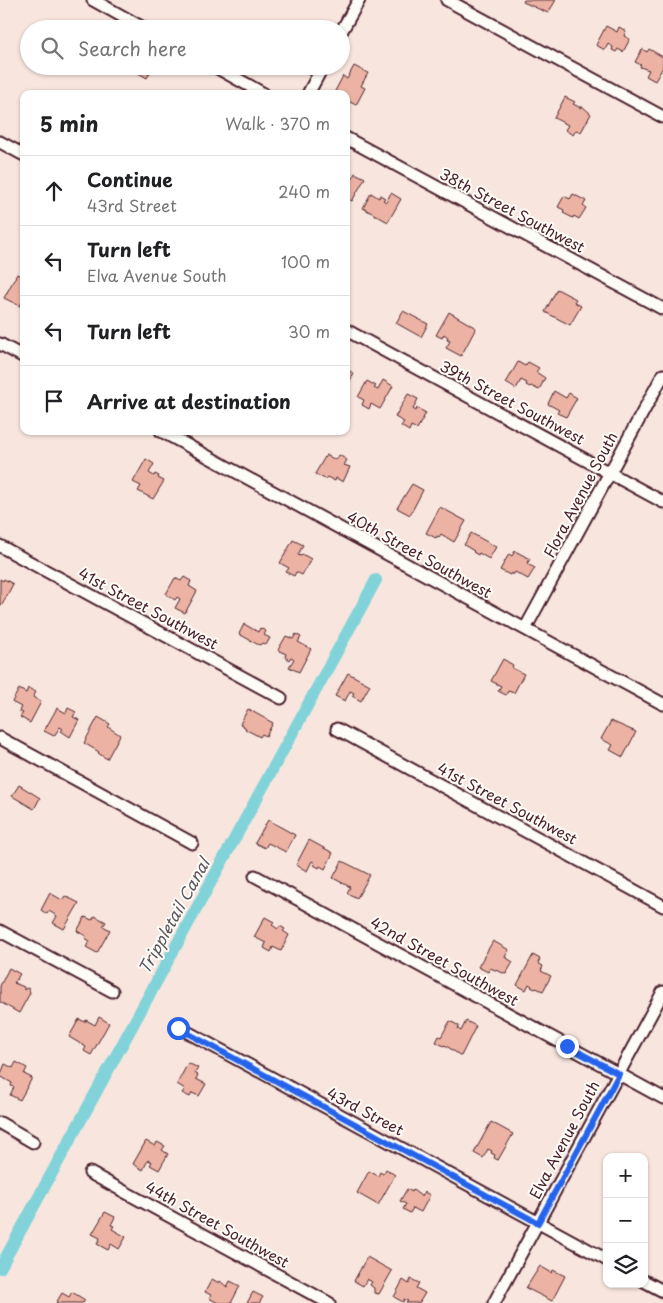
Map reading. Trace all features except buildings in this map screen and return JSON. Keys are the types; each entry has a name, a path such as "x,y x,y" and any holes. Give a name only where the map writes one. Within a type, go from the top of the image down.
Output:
{"street":[{"path":"93,0 130,20"},
{"path":"348,20 359,0"},
{"path":"447,0 663,117"},
{"path":"230,75 257,90"},
{"path":"310,90 318,75"},
{"name":"38th Street Southwest","path":"350,140 663,309"},
{"path":"0,142 20,153"},
{"name":"39th Street Southwest","path":"350,332 663,502"},
{"path":"0,344 20,355"},
{"name":"Flora Avenue South","path":"525,630 663,375"},
{"name":"40th Street Southwest","path":"168,435 663,704"},
{"name":"41st Street Southwest","path":"0,546 281,698"},
{"name":"41st Street Southwest","path":"337,728 663,906"},
{"path":"0,738 192,842"},
{"name":"42nd Street Southwest","path":"255,876 663,1098"},
{"path":"0,931 112,991"},
{"name":"Elva Avenue South","path":"494,1303 663,992"},
{"name":"43rd Street","path":"178,1028 603,1258"},
{"path":"0,1123 34,1142"},
{"name":"44th Street Southwest","path":"90,1173 329,1303"},
{"path":"648,1283 663,1291"}],"waterway":[{"name":"Trippletail Canal","path":"0,1268 376,580"}],"route":[{"path":"178,1028 538,1223 619,1074 567,1046"}]}
